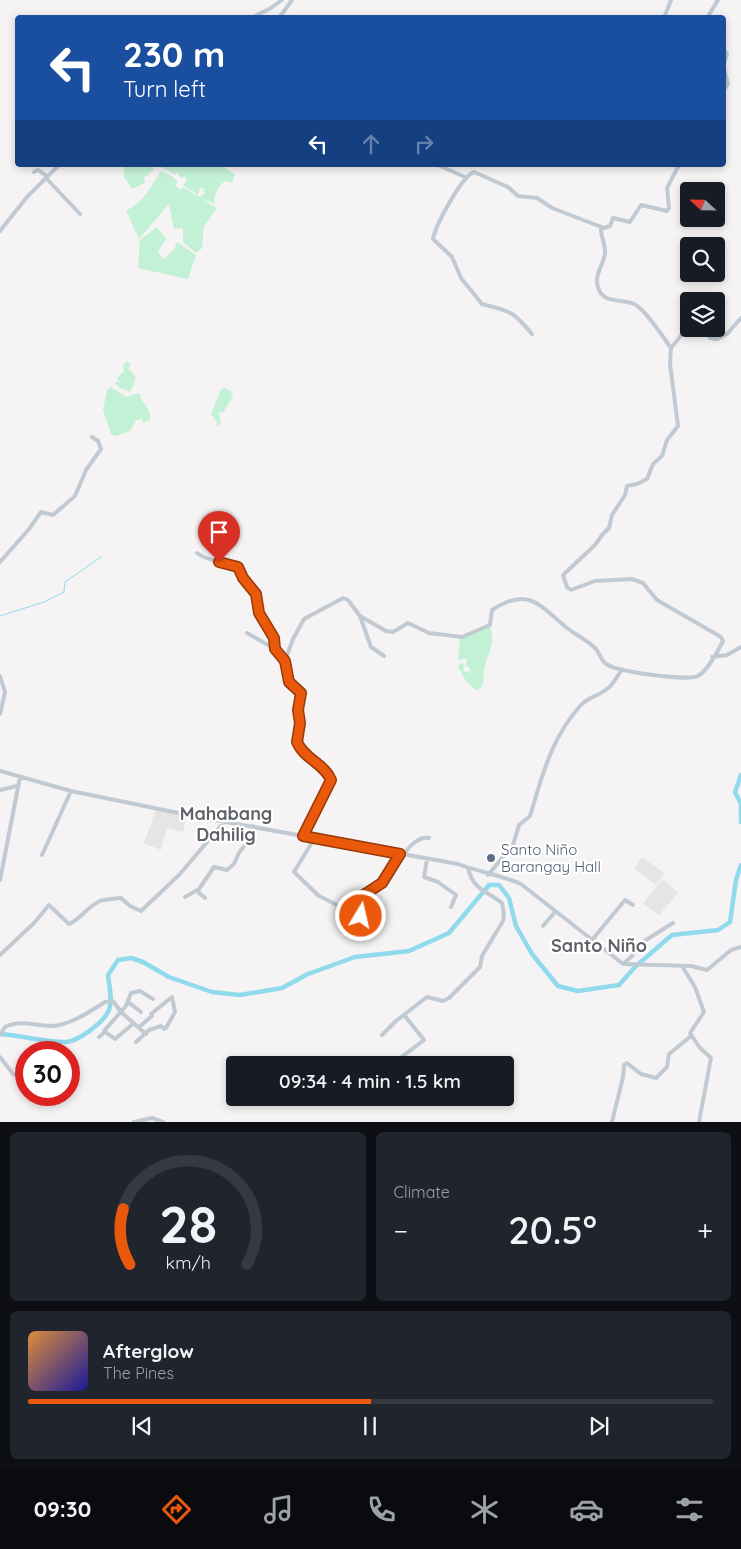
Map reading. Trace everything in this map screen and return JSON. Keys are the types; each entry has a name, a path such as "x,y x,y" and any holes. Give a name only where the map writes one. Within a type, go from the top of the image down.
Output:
{"street":[{"path":"257,15 282,0"},
{"path":"281,15 292,0"},
{"path":"665,15 672,0"},
{"path":"709,15 718,0"},
{"path":"0,231 27,197 57,167"},
{"path":"442,167 465,177"},
{"path":"532,334 510,312 482,304 461,278 452,257 433,239 436,229 465,177 474,172 482,174 508,187 518,196 537,198 552,208 601,227 608,227 614,218 630,222 642,205 667,211 669,208 667,188 678,167"},
{"path":"34,172 38,170 46,177 80,214"},
{"path":"601,227 605,251 597,278 599,290 612,301 630,303 639,308 671,348"},
{"path":"725,335 741,318"},
{"path":"360,616 390,632 408,623 429,633 464,637 490,625 492,610 512,600 523,598 539,603 566,628 597,649 606,664 621,671 665,677 695,676 700,674 723,642 721,637 657,600 640,581 625,578 595,581 571,590 567,587 563,578 566,571 595,545 602,534 609,528 612,516 625,496 627,486 639,484 647,479 654,463 662,456 666,440 678,428 670,364 671,348 680,337"},
{"path":"709,337 717,339 722,337"},
{"path":"0,562 29,529 41,512 53,515 76,496 86,470 102,449 98,441 92,437"},
{"path":"197,552 208,560 232,564 240,569 243,578 256,594 259,613 274,638 275,649"},
{"path":"285,661 298,629 310,615 318,613 343,598 348,600 360,616 371,647 384,656"},
{"path":"248,633 275,649 285,661 289,682 301,693 298,710 300,723 297,742 301,750 325,769 331,780 303,836"},
{"path":"712,657 727,655 741,647"},
{"path":"488,875 513,844 517,827 530,816 534,796 557,737 582,705 589,698 609,688 621,671"},
{"path":"0,676 5,692 0,714"},
{"path":"0,771 71,791 314,839 402,854 468,868 488,875 504,877 521,884 624,964 691,966 707,970 731,950 741,947"},
{"path":"0,880 20,777"},
{"path":"0,790 17,786"},
{"path":"42,855 71,791"},
{"path":"0,955 34,923 49,904 69,924 76,921 92,906 105,900 121,898 130,906 141,911 184,869 225,821"},
{"path":"185,898 197,891 214,867 228,870 236,864 241,851 252,838 253,826"},
{"path":"365,932 361,912 362,896 382,883 410,845 424,837 429,838"},
{"path":"314,839 294,872 319,896 337,905"},
{"path":"427,859 424,877 438,882 456,895 451,907"},
{"path":"382,1035 428,997 443,1001 449,998 480,966 482,956 504,917 502,904 487,896 481,890 472,880 468,868"},
{"path":"197,891 205,898"},
{"path":"592,940 624,900 633,904"},
{"path":"543,926 555,912"},
{"path":"624,964 632,956 638,945 673,923"},
{"path":"682,966 695,987 704,1012 690,1030 691,1036 711,1058 699,1122"},
{"path":"99,1038 128,1002 130,993 139,991 153,999"},
{"path":"136,1042 151,1029 161,1026 165,1029 167,1027 175,1012 172,998 151,1014 152,1016 139,1027"},
{"path":"0,1034 5,1027 15,1023 57,1025 106,1002 113,1001 121,1012 146,1034"},
{"path":"128,1002 141,1012"},
{"path":"135,1008 140,1002"},
{"path":"403,1056 424,1040 405,1016"},
{"path":"105,1032 115,1039 134,1023"},
{"path":"612,1122 624,1077 624,1064 627,1063 641,1074 656,1078 667,1067 670,1052 691,1036"},
{"path":"0,1057 15,1075"},
{"path":"134,1122 152,1118 163,1122"}],"shaded area":[{"path":"156,809 187,815 183,832 167,828 161,850 144,843"},
{"path":"642,857 665,874 656,885 634,869"},
{"path":"663,879 678,893 659,915 643,903"}],"green space":[{"path":"124,167 153,167 154,170 144,178 145,183 132,189 124,177"},
{"path":"161,167 223,167 235,174 232,183 226,181 218,188 215,194 215,204 200,198 217,208 204,226 202,248 196,253 183,242 183,228 174,229 169,204 139,239 126,210 142,199 161,171 172,176 178,182 175,185 180,189 173,199 183,187 199,197 204,194 204,189 200,188 198,195 183,185 187,181 185,177 181,178 177,172 176,175"},
{"path":"157,227 166,239 158,251 163,259 174,250 177,242 196,255 188,279 138,268 140,240"},
{"path":"127,361 131,365 128,369 135,377 135,382 130,392 120,388 115,383 116,381 121,384 117,378 124,371 123,365"},
{"path":"111,387 126,397 139,393 148,409 150,420 143,423 142,419 136,420 130,431 117,436 111,434 103,410 107,390"},
{"path":"225,388 231,391 233,396 223,413 219,414 221,423 216,427 217,422 211,414 221,389"},
{"path":"490,626 492,632 491,648 484,669 483,683 481,688 476,690 466,681 458,667 460,663 465,665 463,670 465,672 471,671 466,664 467,659 458,660 460,638"}],"waterway":[{"path":"0,616 44,602 64,592 65,582 101,557"},
{"path":"741,775 735,792 741,804 741,822"},
{"path":"0,1034 58,1042 71,1041 84,1035 97,1025 109,1010 111,997 108,975 118,960 131,958 143,962 169,977 212,992 240,995 282,988 308,974 355,957 409,951 449,933 489,885 499,885 509,898 516,926 532,954 558,986 578,991 619,985 635,967 672,935 718,930 730,922 736,880 741,865"}],"place":[{"name":"Santo Niño Barangay Hall","path":"491,858"}],"district":[{"name":"Mahabang Dahilig","path":"226,823"},
{"name":"Santo Niño","path":"599,945"}],"route":[{"path":"219,562 238,567 245,581 254,590 260,617 274,638 276,643 275,649 285,661 286,676 292,686 301,693 298,705 300,723 296,739 298,747 325,769 331,780 303,836 400,854 382,883 362,896 360,901 361,916"}]}
